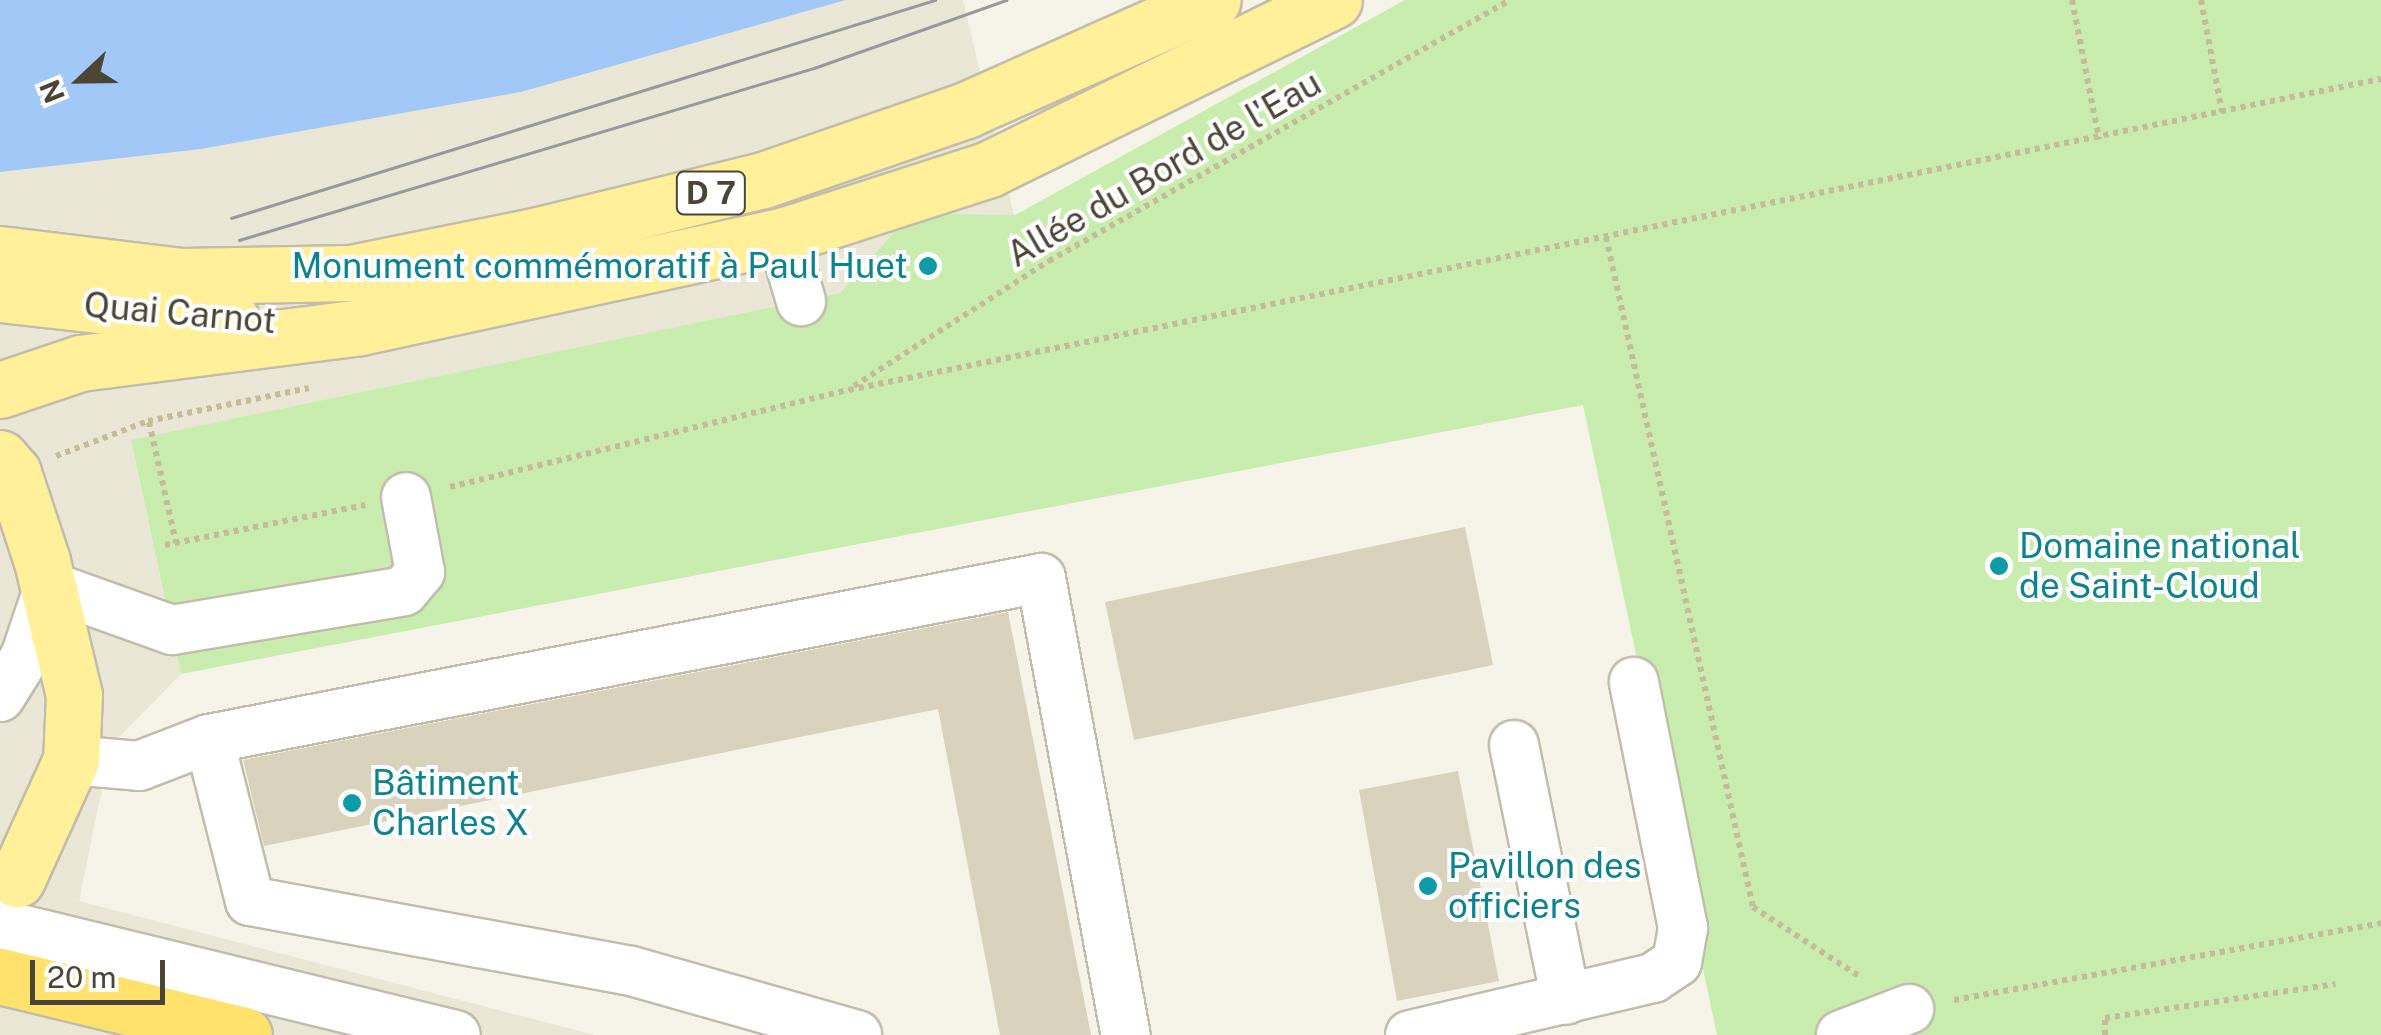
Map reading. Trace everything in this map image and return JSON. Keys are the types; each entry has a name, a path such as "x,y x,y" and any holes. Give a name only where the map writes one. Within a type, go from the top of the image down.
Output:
{"highway":[{"path":"0,976 244,1035"}],"main road":[{"name":"Quai Carnot","path":"0,254 182,276 351,273 764,180 966,110 1212,0"},
{"name":"D 7","path":"0,390 80,363 360,327 782,236 988,169 1334,0"},
{"name":"Quai Carnot","path":"0,294 180,317 360,327"},
{"path":"0,458 13,472 17,528 49,586 74,694 71,760 8,902"}],"street":[{"path":"782,236 801,301"},
{"path":"0,698 25,657 49,586 172,630 404,591 420,572 406,496"},
{"path":"71,760 138,766 209,739 1041,578 1126,1035"},
{"path":"1410,1035 1664,974 1682,952 1634,682"},
{"path":"209,739 250,901 631,971 857,1035"},
{"path":"1514,744 1566,1000"},
{"path":"8,902 456,1035"},
{"path":"1841,1035 1909,1008"}],"path":[{"name":"Allée du Bord de l'Eau","path":"849,390 1049,261 1510,0"},
{"path":"2072,0 2100,139"},
{"path":"2201,0 2222,112"},
{"path":"165,545 406,496 849,390 2381,79"},
{"path":"1606,238 1753,908 1909,1008 2381,923"},
{"path":"148,422 176,542"},
{"path":"2105,1035 2104,1018 2336,984"}],"shaded area":[{"path":"846,0 963,0 1014,215 921,220 894,232 840,293 131,441 181,674 111,745 79,901 595,1035 0,1035 0,172 201,149 521,92"}],"green space":[{"name":"Domaine national de Saint-Cloud","path":"1405,0 2381,0 2381,1035 1717,1035 1583,405 181,674 131,440 840,293 894,232 947,214 1015,215"}],"water":[{"path":"0,0 846,0 521,92 201,149 0,172"}],"building":[{"path":"1465,527 1493,665 1134,740 1105,602"},
{"name":"Bâtiment Charles X","path":"1008,612 1091,1035 1000,1035 938,709 264,846 243,760"},
{"name":"Pavillon des officiers","path":"1458,771 1499,981 1397,1001 1359,790"}],"tram line":[{"path":"231,218 935,0"},
{"path":"239,240 814,68 1006,0"}],"place":[{"name":"Monument commémoratif à Paul Huet","path":"928,266"},
{"name":"Domaine national de Saint-Cloud","path":"1999,566"},
{"name":"Bâtiment Charles X","path":"352,803"},
{"name":"Pavillon des officiers","path":"1428,886"}]}
